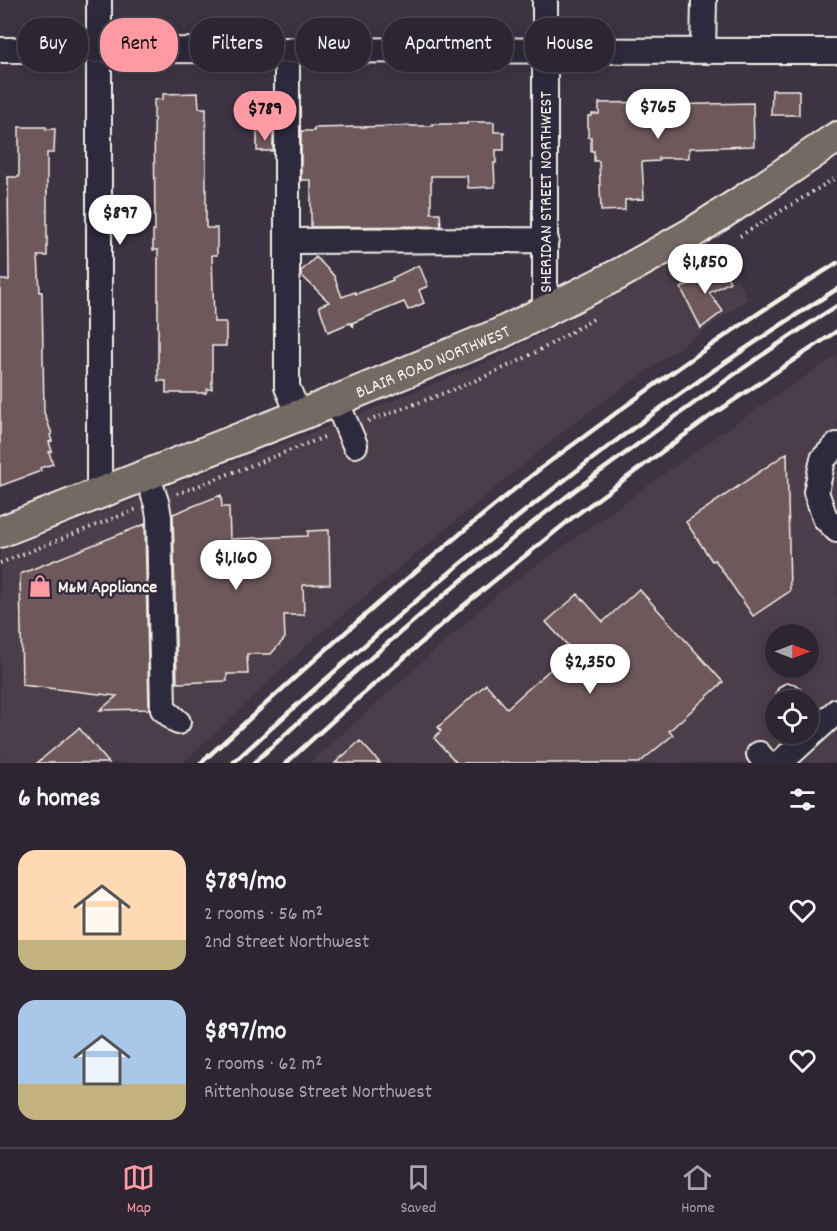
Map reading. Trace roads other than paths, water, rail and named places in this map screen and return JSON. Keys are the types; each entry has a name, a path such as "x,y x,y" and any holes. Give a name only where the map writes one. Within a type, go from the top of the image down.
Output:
{"main road":[{"name":"BLAIR ROAD NORTHWEST","path":"0,532 99,493 152,488 299,415 499,334 619,274 692,233 837,137"}],"street":[{"path":"99,0 99,493"},
{"name":"SHERIDAN STREET NORTHWEST","path":"545,0 545,18"},
{"path":"703,51 705,0"},
{"path":"0,50 525,50"},
{"path":"287,50 287,387 299,415"},
{"path":"614,50 837,51"},
{"name":"SHERIDAN STREET NORTHWEST","path":"545,72 545,312"},
{"path":"287,241 546,240"},
{"path":"336,400 351,437"},
{"path":"837,445 823,459 816,492 825,518 837,530"},
{"path":"152,488 159,517 163,710 178,722"},
{"path":"819,720 837,711"},
{"path":"768,760 787,744"}],"railway":[{"path":"201,763 368,613 540,469 643,393 837,263"},
{"path":"233,763 376,635 524,512 677,396 756,341 837,289"},
{"path":"254,763 405,628 522,531 721,384 837,306"},
{"path":"286,763 463,606 572,518 709,417 837,331"}],"place":[{"name":"M&M Appliance","path":"40,586"}]}
